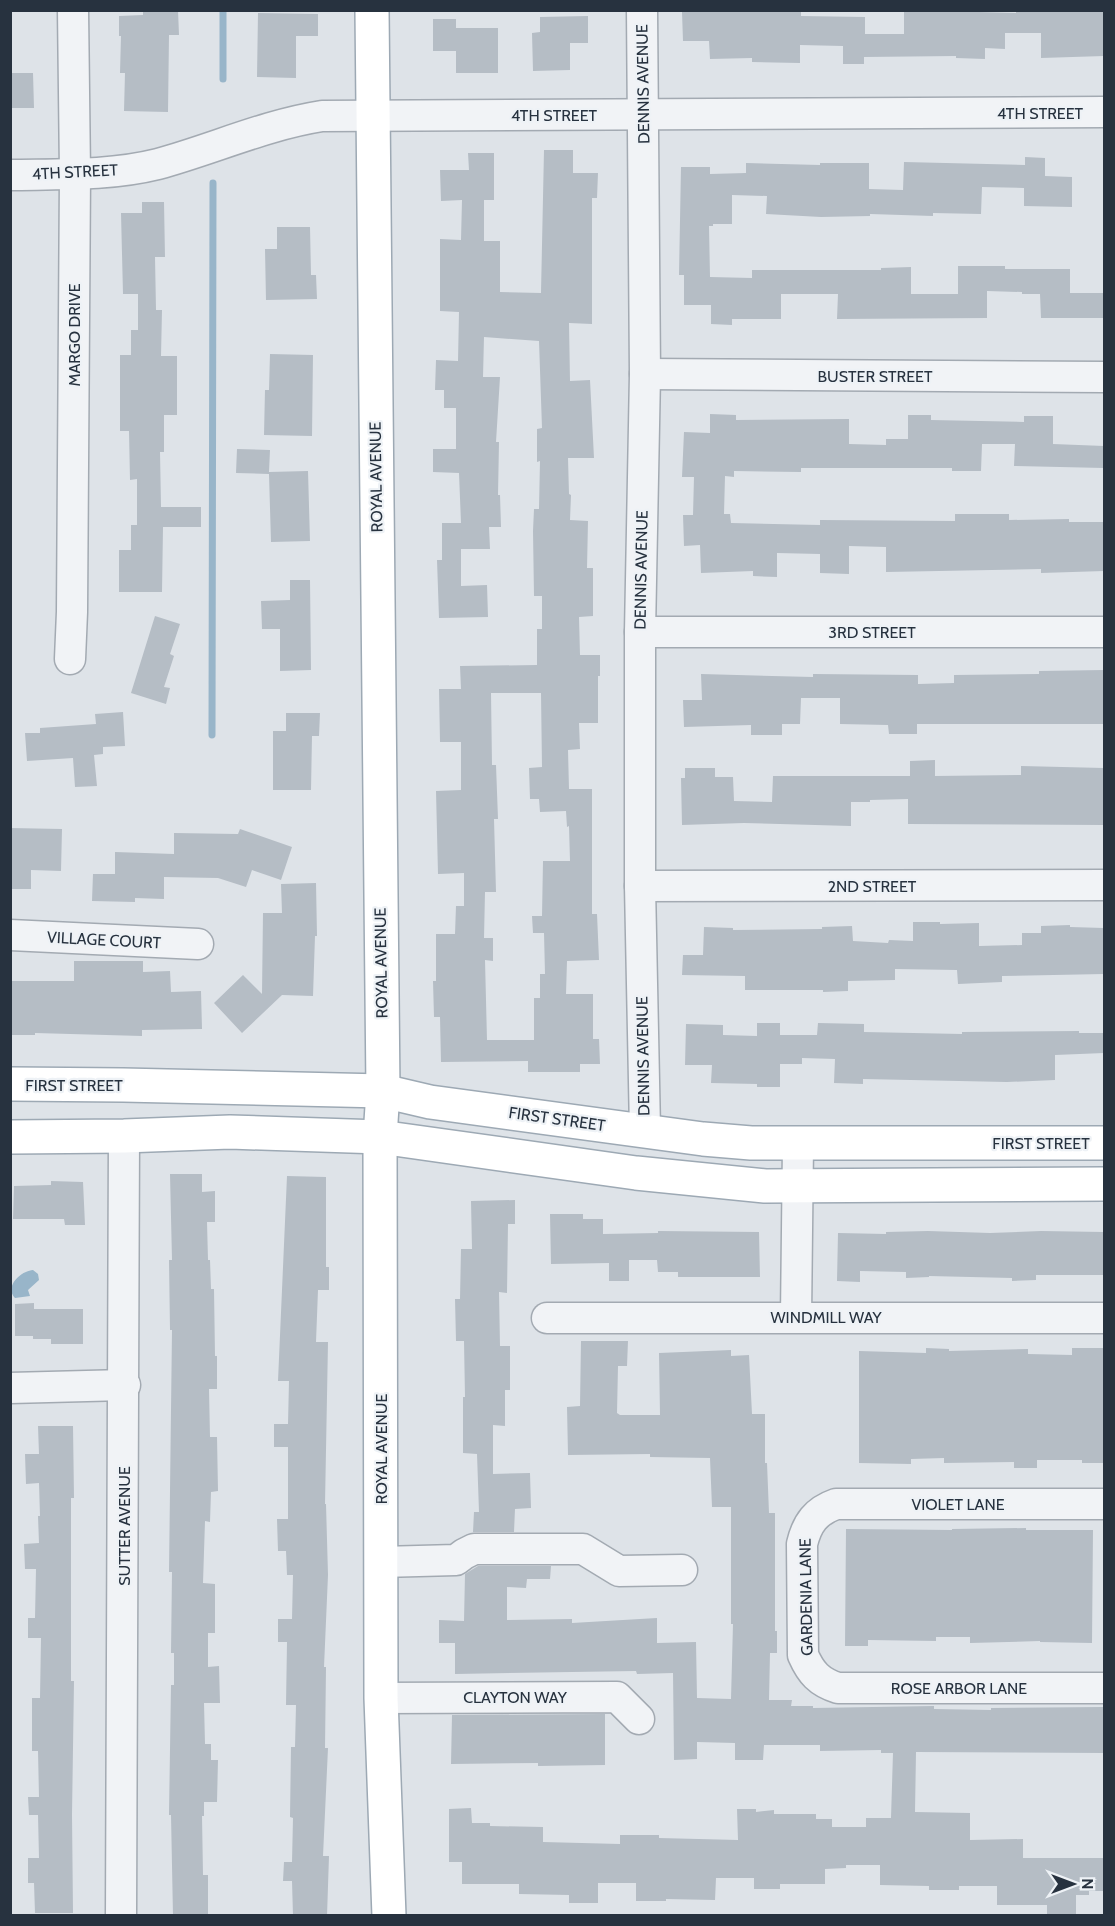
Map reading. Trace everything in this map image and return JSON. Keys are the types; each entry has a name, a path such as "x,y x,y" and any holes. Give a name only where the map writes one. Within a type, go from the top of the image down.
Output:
{"main road":[{"name":"ROYAL AVENUE","path":"372,10 383,1091 380,1137 381,1698 389,1916"},
{"name":"FIRST STREET","path":"10,1084 123,1084 383,1091 430,1102 703,1139 751,1143 1104,1143"},
{"path":"10,1137 230,1132 380,1137 701,1181 765,1186 1104,1184"}],"street":[{"name":"MARGO DRIVE","path":"70,660 75,174 73,10"},
{"name":"DENNIS AVENUE","path":"642,10 645,374 640,632 640,886 645,1130"},
{"name":"4TH STREET","path":"10,175 114,172 157,164 289,122 322,116 1104,112"},
{"name":"BUSTER STREET","path":"645,374 1104,377"},
{"name":"3RD STREET","path":"640,632 1104,632"},
{"name":"2ND STREET","path":"640,886 1104,885"},
{"name":"VILLAGE COURT","path":"10,936 198,944"},
{"name":"SUTTER AVENUE","path":"121,1916 125,1385 124,1136"},
{"path":"796,1317 798,1144"},
{"name":"WINDMILL WAY","path":"547,1318 1104,1317"},
{"path":"10,1388 125,1385"},
{"name":"VIOLET LANE","path":"814,1516 836,1504 1104,1504"},
{"name":"GARDENIA LANE","path":"814,1516 805,1530 802,1544 803,1655 815,1677"},
{"path":"381,1562 456,1560 474,1549 583,1549 619,1571 682,1570"},
{"name":"ROSE ARBOR LANE","path":"815,1677 838,1688 1104,1688"},
{"name":"CLAYTON WAY","path":"381,1698 617,1697 639,1719"}],"water":[{"path":"33,1270 38,1274 39,1280 28,1290 30,1296 15,1298 11,1289 15,1280"}],"building":[{"path":"143,10 178,10 179,35 169,35 168,112 124,111 125,73 120,73 119,16 143,15"},
{"path":"904,10 1016,13 1016,10 1104,10 1104,56 1041,58 1041,33 1005,33 1005,49 985,48 985,59 956,58 956,56 864,57 864,64 843,64 843,46 800,45 800,63 752,62 752,58 710,59 709,41 683,41 682,12 801,11 801,16 865,17 865,34 904,34"},
{"path":"258,13 318,14 318,36 296,36 296,78 257,77"},
{"path":"588,16 588,43 570,43 570,70 533,71 532,33 540,32 540,17"},
{"path":"433,19 456,19 456,28 498,28 498,73 456,73 456,51 433,51"},
{"path":"10,73 33,73 34,108 10,108"},
{"path":"544,150 573,150 573,173 598,173 597,198 592,198 592,324 569,323 570,381 590,380 594,458 568,458 569,494 571,495 570,520 588,521 587,568 593,568 593,616 579,617 580,655 600,655 598,723 579,723 580,749 568,750 569,789 592,789 592,914 597,914 599,960 567,961 566,994 593,994 593,1039 599,1039 600,1064 580,1064 580,1072 528,1072 528,1061 441,1062 440,1017 434,1017 433,981 436,981 436,934 455,934 456,906 464,906 464,873 438,874 436,791 461,790 461,742 440,742 439,689 461,689 460,666 537,665 537,629 542,629 542,596 534,596 533,531 534,509 539,509 540,461 537,462 537,429 542,428 539,341 484,337 483,377 500,377 496,442 499,442 498,495 500,495 501,527 489,527 490,549 461,549 461,586 487,585 488,617 439,618 437,560 442,560 442,523 461,523 459,473 433,472 433,449 456,449 456,408 444,408 444,390 435,390 436,360 458,361 459,312 440,311 440,239 461,240 462,200 441,201 440,170 469,170 468,153 494,153 494,200 484,200 484,241 500,241 500,292 541,293","holes":["491,693 541,693 542,767 529,768 530,799 539,799 540,812 566,811 570,861 543,861 542,916 532,916 533,933 544,933 545,974 540,974 540,998 534,998 534,1040 487,1040 485,960 493,961 493,938 484,938 485,892 496,892 494,819 498,819 496,765 492,765"]},
{"path":"1025,157 1045,158 1045,176 1072,177 1072,207 1024,206 1024,188 982,187 981,214 933,213 933,216 870,214 870,216 821,217 766,214 767,196 732,195 732,224 709,226 710,277 752,278 752,270 881,270 881,268 911,267 911,294 958,294 958,266 1070,269 1070,293 1104,293 1104,318 1041,318 1040,294 1022,294 1022,292 987,291 987,318 837,319 838,294 781,294 781,319 732,319 732,325 711,324 711,305 684,305 684,275 679,275 681,167 710,167 710,174 746,173 746,163 820,165 820,163 869,163 869,189 903,190 904,162 1025,165"},
{"path":"142,202 164,202 165,257 155,257 156,310 162,310 161,356 177,356 177,415 164,415 164,452 160,452 161,507 201,507 201,527 163,527 162,592 119,592 119,550 131,550 131,525 137,525 137,479 130,480 129,431 120,431 120,355 131,355 131,330 138,330 138,294 123,294 121,213 142,213"},
{"path":"277,227 310,227 311,275 316,275 317,299 266,300 265,249 277,249"},
{"path":"270,354 313,355 312,436 264,435 265,390 269,390"},
{"path":"710,414 736,415 736,420 849,419 849,444 886,445 886,439 908,439 908,415 931,415 931,420 1024,422 1024,416 1053,416 1053,444 1104,446 1104,468 1014,466 1015,444 982,444 981,471 952,471 952,468 801,468 801,472 734,471 734,477 725,476 724,514 730,514 731,523 820,525 820,520 955,521 955,514 1009,514 1009,520 1069,519 1069,522 1104,522 1104,571 1041,573 1041,569 886,572 886,547 849,546 849,574 820,573 820,554 777,553 777,577 753,576 753,571 701,573 700,545 684,546 683,515 693,515 694,477 682,477 684,432 710,433"},
{"path":"237,449 270,450 269,472 308,471 310,541 271,542 269,474 236,473"},
{"path":"290,580 310,580 311,670 280,671 280,629 262,629 261,601 290,600"},
{"path":"155,616 180,624 170,654 174,656 164,687 170,688 166,704 131,693"},
{"path":"1104,670 1104,724 917,724 917,734 889,734 888,725 840,724 840,698 801,698 800,724 782,724 782,735 751,735 751,725 684,727 683,700 702,700 701,674 813,677 813,674 918,675 918,684 954,683 954,675 1039,674 1039,671"},
{"path":"123,712 125,746 103,747 103,754 94,755 97,786 75,787 73,758 27,761 25,733 40,733 40,728 96,724 95,714"},
{"path":"286,713 320,713 319,736 312,736 311,790 273,790 273,731 286,731"},
{"path":"935,760 935,776 1021,775 1021,766 1104,768 1104,825 908,824 908,799 851,802 851,826 744,823 682,825 681,778 685,778 685,768 715,768 715,777 733,777 734,801 772,802 773,776 910,776 910,761"},
{"path":"10,828 62,829 61,871 31,870 31,889 10,889"},
{"path":"240,829 292,847 281,880 252,870 246,887 218,878 164,877 164,899 135,898 135,902 92,901 93,874 115,874 115,852 174,854 174,833 238,834"},
{"path":"316,883 317,936 315,936 313,996 282,995 242,1033 214,1003 243,975 262,994 263,913 282,913 281,884"},
{"path":"913,922 979,923 979,946 1022,945 1022,933 1041,933 1041,926 1070,925 1070,927 1104,928 1104,974 1002,976 1002,982 958,984 957,970 895,969 895,980 848,981 848,991 823,992 823,990 745,990 745,976 682,975 683,955 703,955 704,927 733,928 733,930 822,929 822,927 852,926 853,941 888,943 889,940 913,941"},
{"path":"74,961 143,961 143,972 170,971 171,992 201,991 202,1029 142,1030 142,1036 35,1033 35,1035 10,1035 10,981 74,981"},
{"path":"757,1023 780,1023 780,1035 817,1035 818,1023 864,1024 864,1032 962,1034 962,1032 1079,1031 1079,1033 1104,1033 1104,1053 1055,1055 1055,1080 1007,1082 863,1079 863,1084 834,1083 835,1059 802,1058 802,1064 780,1064 780,1087 757,1087 757,1084 711,1083 712,1065 685,1065 686,1024 723,1025 723,1035 757,1036"},
{"path":"170,1174 202,1174 202,1192 215,1191 215,1222 207,1222 211,1289 214,1289 215,1356 217,1356 217,1389 209,1389 210,1437 217,1437 218,1491 211,1492 210,1522 205,1521 203,1583 215,1584 215,1633 208,1633 208,1667 219,1666 220,1703 204,1703 205,1744 211,1744 211,1760 218,1760 217,1802 204,1802 204,1816 202,1816 203,1875 208,1875 208,1916 173,1916 171,1815 169,1815 171,1685 174,1685 174,1653 171,1653 172,1572 169,1572 172,1330 170,1330 169,1260 172,1260"},
{"path":"287,1176 326,1177 326,1267 329,1267 329,1290 318,1290 316,1342 328,1342 325,1504 328,1575 324,1667 326,1667 325,1748 328,1748 323,1856 329,1856 327,1916 293,1916 292,1881 283,1881 284,1862 292,1862 291,1747 295,1747 296,1705 286,1705 287,1642 278,1642 278,1619 292,1619 293,1575 287,1575 286,1551 278,1551 277,1519 288,1519 288,1447 274,1447 274,1424 288,1424 289,1381 278,1381"},
{"path":"51,1181 83,1182 85,1225 65,1225 64,1219 13,1219 14,1186 51,1185"},
{"path":"515,1200 515,1224 508,1224 507,1293 499,1292 500,1346 510,1346 510,1390 505,1390 505,1426 493,1425 493,1474 530,1473 531,1508 515,1509 514,1532 473,1532 474,1512 479,1512 477,1454 463,1453 464,1341 456,1341 455,1299 460,1299 461,1249 472,1249 471,1201"},
{"path":"550,1214 583,1214 583,1219 603,1219 603,1234 658,1233 658,1231 759,1232 760,1277 678,1277 678,1272 658,1272 657,1260 629,1260 629,1281 609,1281 609,1263 551,1264"},
{"path":"886,1232 1104,1232 1104,1275 1036,1275 1036,1280 1012,1281 1012,1278 929,1276 906,1278 906,1272 860,1271 860,1282 837,1281 838,1233 886,1234"},
{"path":"34,1303 34,1309 83,1309 83,1344 51,1344 51,1339 15,1336 15,1304"},
{"path":"581,1341 628,1341 627,1366 618,1366 617,1413 620,1415 660,1415 659,1353 731,1350 731,1356 749,1355 752,1414 765,1414 765,1463 767,1463 769,1513 775,1513 777,1653 770,1653 769,1700 792,1700 791,1706 813,1706 813,1708 934,1706 934,1709 991,1710 991,1708 1103,1707 1104,1753 916,1752 915,1812 970,1813 970,1840 1023,1839 1023,1858 1104,1858 1104,1891 1089,1891 1089,1895 1076,1895 1076,1916 1047,1916 1047,1905 997,1905 997,1886 959,1886 959,1890 929,1890 929,1886 880,1885 880,1865 846,1865 846,1868 825,1869 825,1884 780,1884 780,1889 754,1889 754,1878 716,1878 715,1900 636,1901 636,1883 598,1883 598,1903 569,1903 569,1895 519,1894 519,1884 462,1884 462,1862 449,1862 449,1809 471,1808 472,1823 490,1823 490,1826 543,1827 543,1842 620,1844 620,1835 738,1840 737,1809 756,1809 756,1812 774,1810 774,1814 816,1814 816,1819 832,1819 832,1827 866,1827 866,1818 891,1818 893,1753 881,1753 881,1750 820,1751 820,1745 764,1745 763,1760 735,1760 735,1743 697,1742 697,1759 674,1760 673,1673 637,1674 636,1671 455,1674 455,1643 439,1643 439,1620 464,1621 465,1574 478,1566 551,1566 550,1579 527,1579 526,1588 507,1587 507,1620 572,1619 572,1623 657,1618 657,1643 696,1642 697,1698 731,1699 733,1624 731,1624 731,1507 712,1507 710,1458 650,1457 650,1454 568,1455 567,1407 580,1406"},
{"path":"926,1348 949,1349 949,1351 1028,1349 1028,1354 1072,1355 1072,1348 1104,1348 1104,1463 1082,1463 1082,1460 1037,1460 1037,1468 1014,1468 1014,1462 944,1463 944,1458 911,1459 911,1464 859,1463 859,1351 926,1353"},
{"path":"38,1426 73,1426 71,1681 74,1681 73,1913 35,1913 34,1883 28,1883 28,1858 39,1858 38,1815 29,1815 28,1797 39,1797 38,1751 32,1751 32,1698 40,1698 41,1638 28,1638 28,1618 35,1618 36,1569 25,1569 24,1544 39,1543 38,1516 40,1516 39,1483 26,1484 25,1454 39,1454"},
{"path":"1026,1528 1026,1530 1093,1530 1092,1643 1040,1641 970,1643 970,1637 936,1637 936,1641 868,1640 868,1646 845,1646 846,1529"},
{"path":"605,1714 605,1765 451,1764 452,1715"}],"waterway":[{"path":"223,10 223,79"},
{"path":"212,735 213,183"}]}
